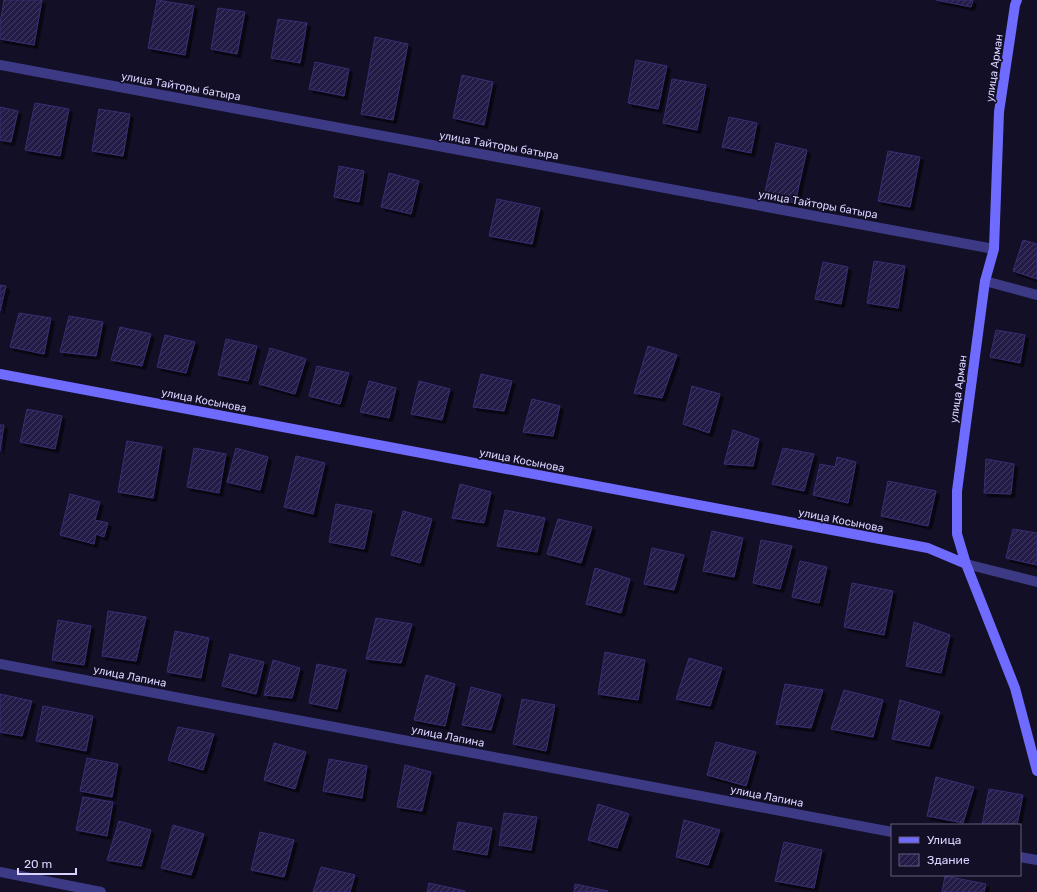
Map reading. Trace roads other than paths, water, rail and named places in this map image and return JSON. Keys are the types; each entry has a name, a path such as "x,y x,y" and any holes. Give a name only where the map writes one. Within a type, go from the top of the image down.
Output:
{"street":[{"name":"улица Арман","path":"1018,0 1015,5 999,112 994,249 985,281 957,491 957,534 966,564 1015,688 1037,771"},
{"name":"улица Тайторы батыра","path":"0,65 994,249"},
{"path":"985,281 1037,295"},
{"name":"улица Косынова","path":"0,374 928,548 966,564 1037,582"},
{"name":"улица Лапина","path":"0,664 891,832"},
{"path":"1021,856 1037,860"},
{"path":"0,872 100,892"}]}
